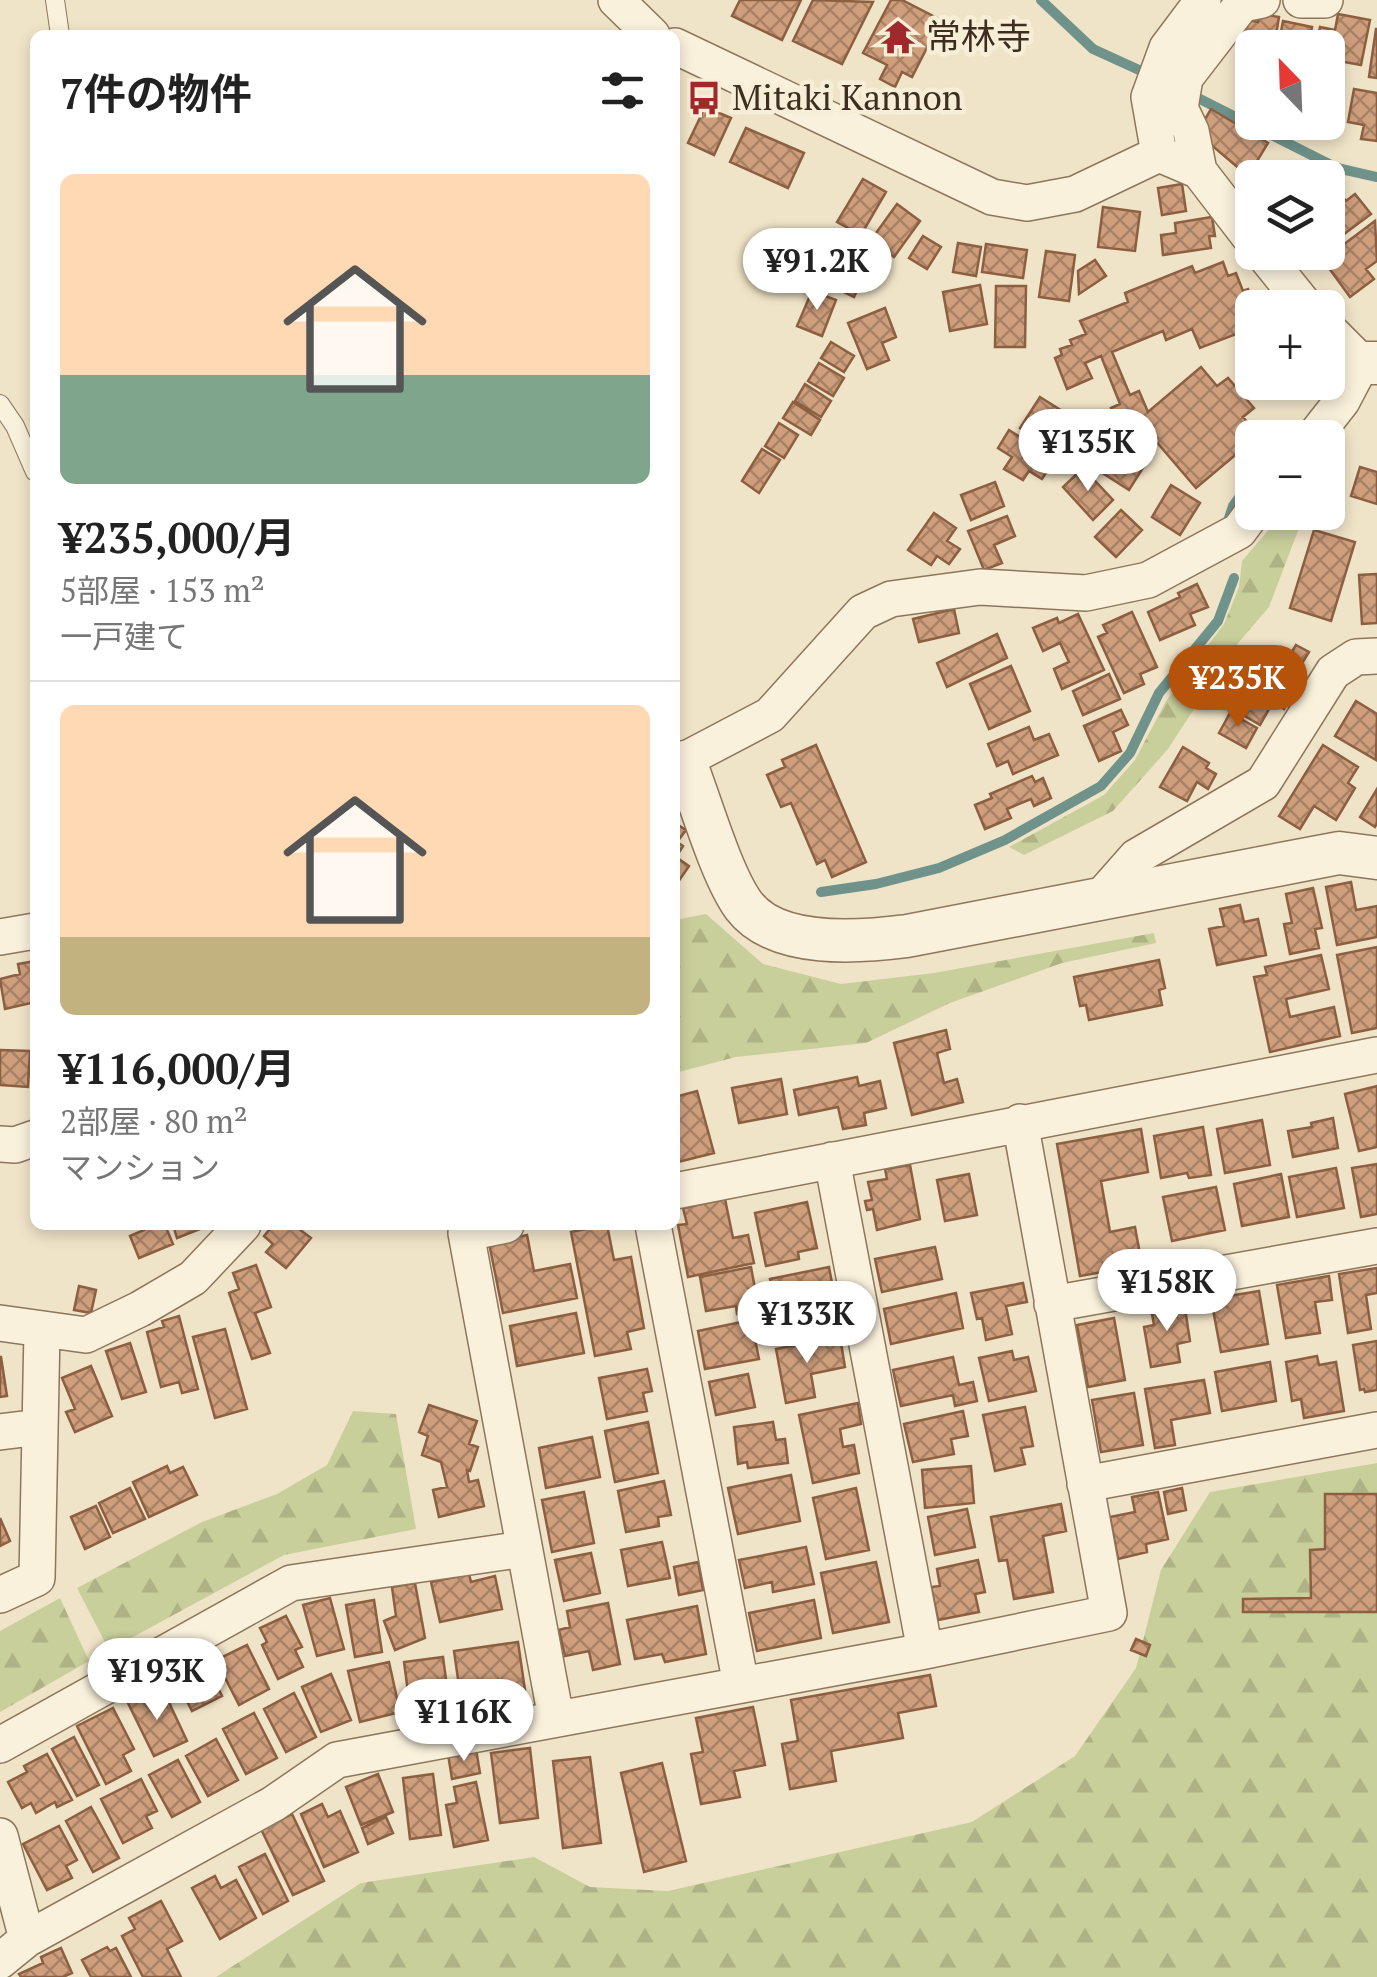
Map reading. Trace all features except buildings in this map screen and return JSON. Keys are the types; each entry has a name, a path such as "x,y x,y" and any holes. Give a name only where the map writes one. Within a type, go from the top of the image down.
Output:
{"street":[{"path":"616,0 647,30"},
{"path":"1158,154 1149,97 1167,48 1203,0"},
{"path":"1235,217 1200,171 1192,131 1180,108 1185,78 1242,4 1262,0"},
{"path":"1301,0 1325,0"},
{"path":"680,48 992,197 1027,203 1075,194 1158,154 1200,171"},
{"path":"1276,270 1293,290"},
{"path":"1327,420 1369,363 1345,343"},
{"path":"1239,530 1148,580 1086,593 980,587 891,599 863,612 770,715 680,763 745,908 772,927 835,941 871,941 1339,853 1377,858"},
{"path":"1099,899 1136,856 1263,783 1333,672 1356,657 1377,656"},
{"path":"0,937 30,933"},
{"path":"680,1190 1377,1056"},
{"path":"0,1836 13,1950 273,1804 337,1760 1108,1614 1020,1122"},
{"path":"0,1144 15,1145 30,1140"},
{"path":"832,1160 925,1651"},
{"path":"0,1323 86,1334 194,1278 239,1230"},
{"path":"481,1230 466,1233 556,1718"},
{"path":"654,1230 741,1685"},
{"path":"1052,1304 1377,1246"},
{"path":"0,1595 37,1578 42,1331"},
{"path":"0,1432 40,1427"},
{"path":"1086,1484 1377,1430"},
{"path":"0,1745 292,1583 524,1549"}],"lane":[{"path":"55,0 59,30"},
{"path":"0,404 16,426 30,460"}],"green space":[{"path":"1268,530 1298,530 1269,607 1233,649 1168,749 1113,811 1024,855 1009,847 1104,795 1135,760 1166,701 1224,624 1239,587 1242,561"},
{"path":"706,914 763,964 841,984 934,973 1154,933 1156,943 1062,963 950,1003 866,1043 736,1057 680,1072 680,919"},
{"path":"353,1411 396,1414 416,1529 284,1555 109,1650 77,1588 202,1522 277,1494 327,1465"},
{"path":"1377,1463 1377,1977 216,1977 361,1883 534,1857 590,1887 668,1891 972,1822 1075,1756 1136,1668 1161,1570 1210,1492"},
{"path":"60,1598 89,1661 0,1712 0,1631"}],"waterway":[{"path":"1041,0 1093,49 1150,75"},
{"path":"1188,93 1337,168 1377,177"},
{"path":"1229,518 1235,503"},
{"path":"821,892 876,884 939,868 1005,840 1101,786 1130,753 1159,693 1218,621 1234,578"}],"place":[{"name":"常林寺","path":"898,37"},
{"name":"Mitaki Kannon","path":"704,98"}]}
